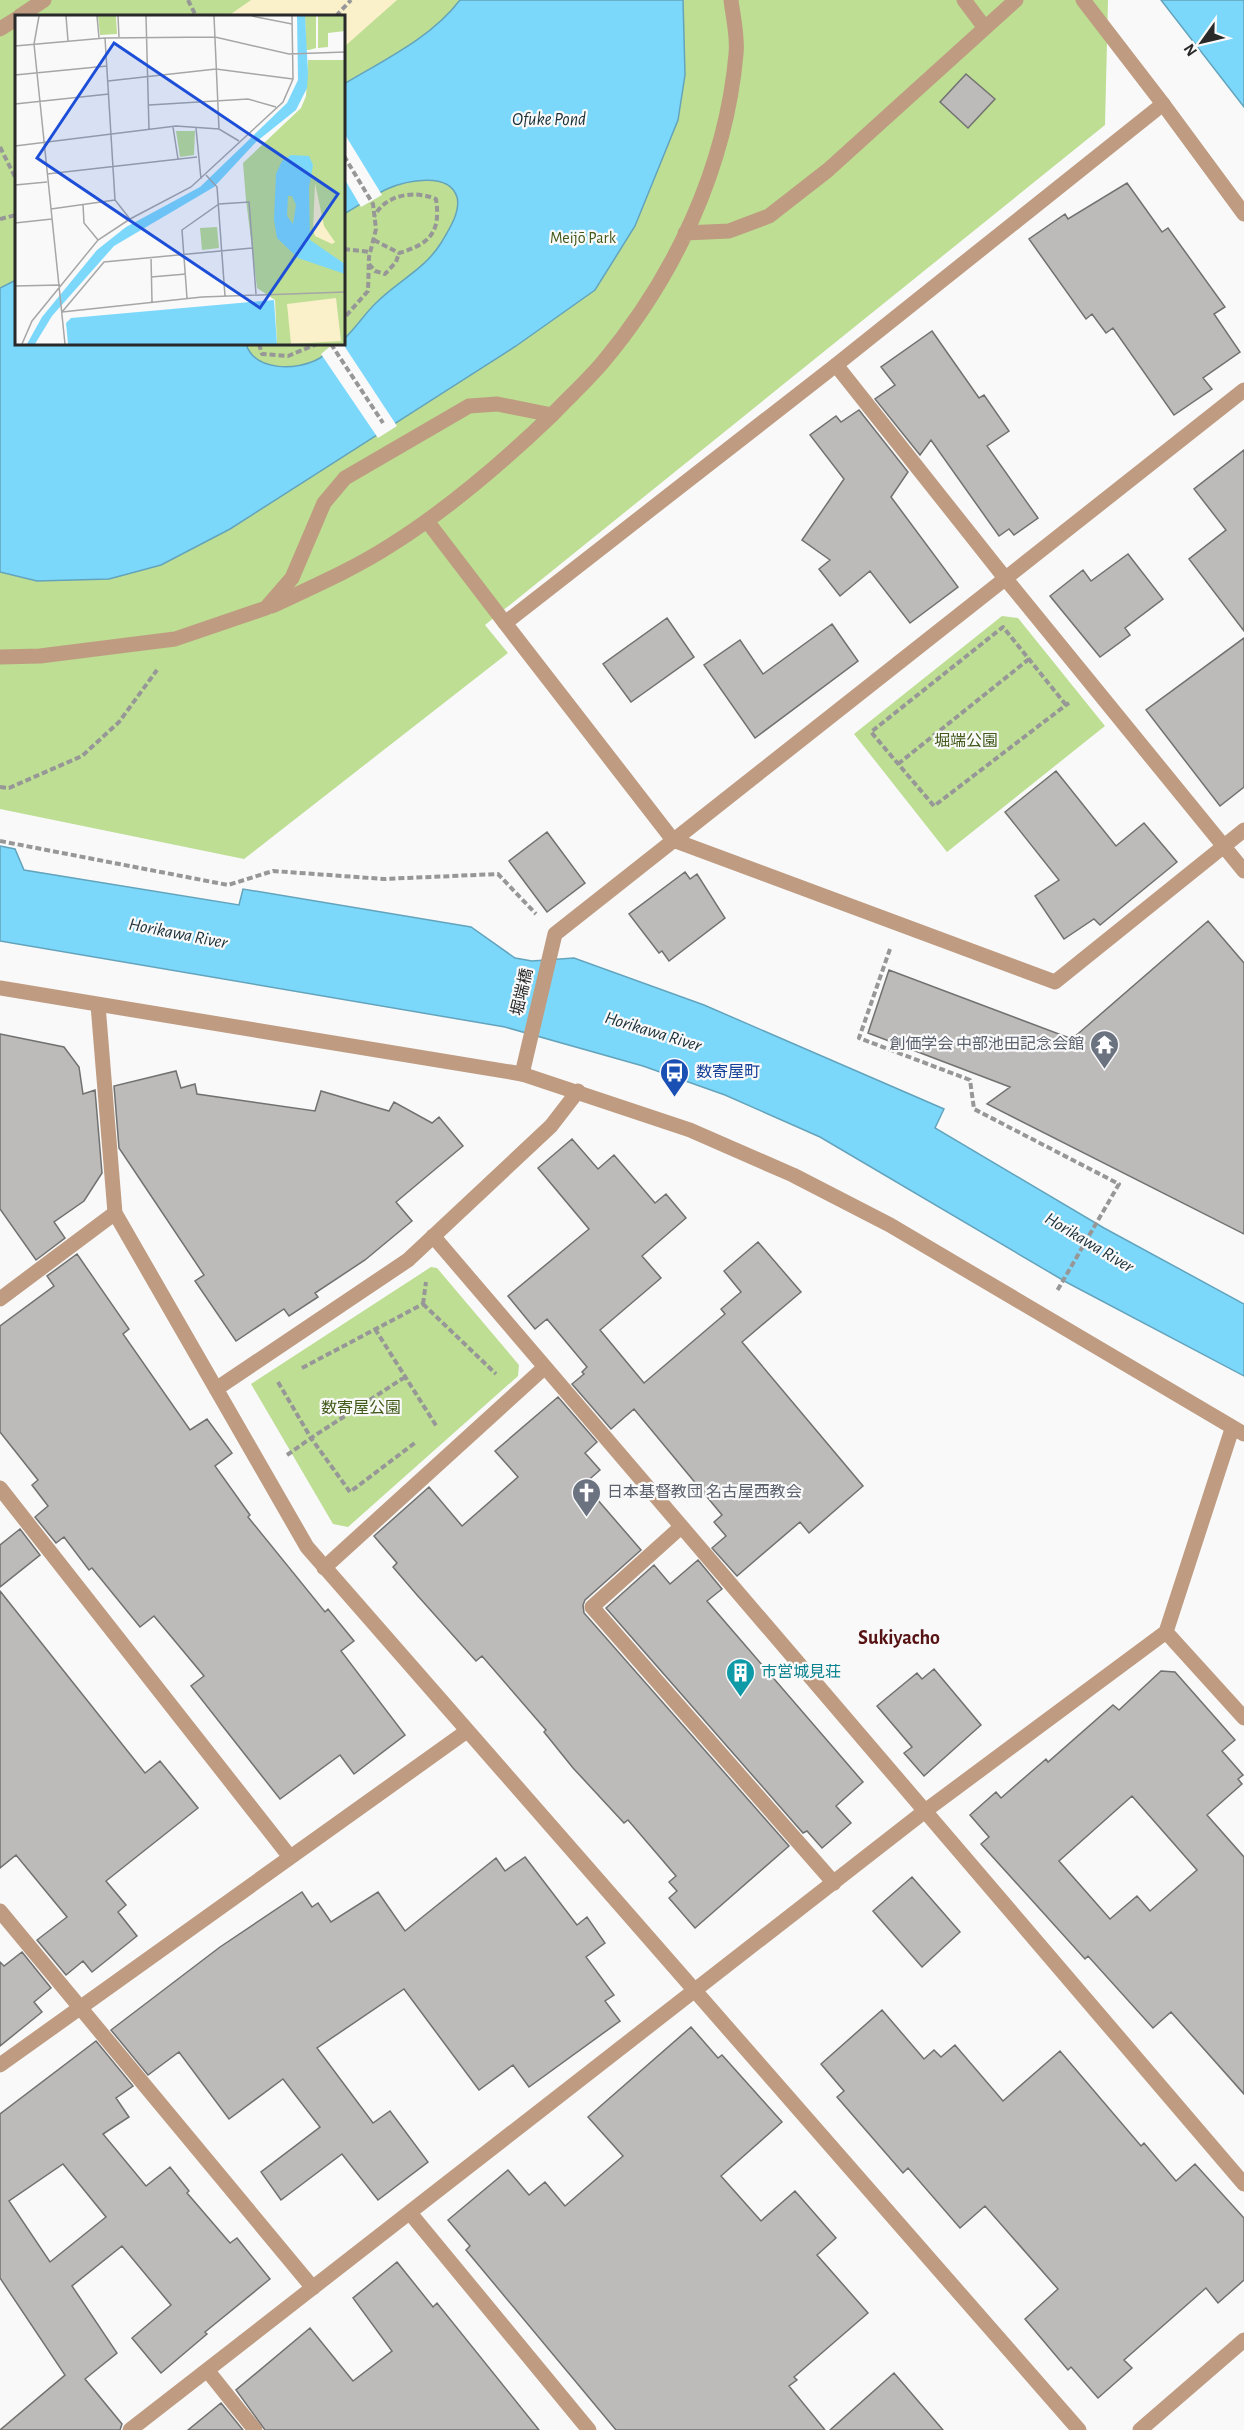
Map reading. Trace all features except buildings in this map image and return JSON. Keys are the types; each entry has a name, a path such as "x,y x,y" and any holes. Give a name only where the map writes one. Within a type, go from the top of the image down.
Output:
{"street":[{"path":"22,15 44,0"},
{"path":"964,0 985,28"},
{"path":"685,233 729,231 769,216 828,170 1016,0"},
{"path":"1083,0 1244,214"},
{"path":"0,657 40,656 176,639 266,608 333,578 427,521 502,463 602,363 637,317 663,276 685,233 721,146 737,52 734,2"},
{"path":"0,29 15,20"},
{"path":"505,623 836,365 1163,104"},
{"path":"836,365 1005,578 1093,683 1244,871"},
{"path":"555,934 1244,390"},
{"path":"266,608 292,578 324,503 345,478 393,440 469,406 497,404 552,415"},
{"path":"427,521 673,840 898,926 1054,982 1244,830"},
{"name":"堀端橋","path":"522,1074 555,934"},
{"path":"0,988 522,1074 690,1130 793,1175 890,1225 1238,1432 1166,1632 925,1811 130,2430"},
{"path":"98,1005 115,1214 307,1547 1078,2430"},
{"path":"216,1389 408,1260 551,1126 578,1091"},
{"path":"0,1299 115,1214"},
{"path":"433,1236 1244,2184"},
{"path":"324,1568 545,1367"},
{"path":"0,1488 290,1857"},
{"path":"681,1527 592,1607 834,1883"},
{"path":"1166,1632 1244,1718"},
{"path":"0,2065 467,1731"},
{"path":"0,1911 314,2288"},
{"path":"410,2212 589,2430"},
{"path":"1140,2430 1244,2340"},
{"path":"207,2370 255,2430"}],"path":[{"path":"188,0 196,15"},
{"path":"337,15 351,0"},
{"path":"0,147 15,177"},
{"path":"345,158 373,204 376,229 370,252 368,291 345,317"},
{"path":"374,217 379,207 396,198 421,193 436,199 439,218 432,233 419,247 399,252 374,240"},
{"path":"0,219 15,215"},
{"path":"345,249 370,252"},
{"path":"369,264 375,271 385,274 396,262 399,252"},
{"path":"259,345 262,354 288,356 315,345"},
{"path":"332,345 393,440"},
{"path":"1066,705 1003,627 871,732 934,807 1066,705 1093,683"},
{"path":"0,787 9,788 82,756 119,722 148,684 176,639"},
{"path":"898,764 1029,659"},
{"path":"0,841 228,885 273,871 384,879 498,874 555,934"},
{"path":"898,926 859,1038 970,1080 974,1109 1119,1184 1060,1286"},
{"path":"297,1371 423,1304 501,1379"},
{"path":"375,1329 437,1427"},
{"path":"287,1376 278,1382 311,1438 350,1492 419,1440"},
{"path":"264,1472 311,1438 405,1377"},
{"path":"428,1434 446,1420"}],"green space":[{"name":"Meijō Park","path":"0,0 1108,0 1105,125 485,625 508,653 244,859 0,809"},
{"name":"堀端公園","path":"1002,616 1018,618 1105,726 947,852 854,734"},
{"name":"数寄屋公園","path":"431,1267 437,1268 519,1365 518,1376 348,1527 333,1524 251,1384"}],"sand":[{"path":"251,0 397,0 345,46 345,15 229,15"}],"water":[{"name":"Ofuke Pond","path":"460,0 683,0 685,75 678,120 635,226 595,290 516,346 230,529 161,565 109,579 37,581 0,572 0,288 15,280 15,345 247,345 258,360 289,367 311,362 338,345 345,345 345,338 373,306 435,252 453,221 458,203 452,189 445,184 426,180 415,181 387,189 345,213 345,83 421,37 448,14"},
{"path":"1161,0 1244,0 1244,107"},
{"name":"Horikawa River","path":"0,846 15,849 24,870 239,905 243,889 471,927 515,958 532,961 574,958 704,1005 944,1109 935,1128 1104,1228 1244,1304 1244,1376 1066,1282 820,1137 725,1095 643,1066 505,1027 0,941"}],"pier":[{"path":"345,135 382,195 361,207 345,180"},
{"path":"332,345 344,345 397,426 378,438 321,354"}],"place":[{"name":"創価学会 中部池田記念会館","path":"1105,1070"},
{"name":"数寄屋町","path":"675,1098"},
{"name":"日本基督教団 名古屋西教会","path":"586,1518"},
{"name":"市営城見荘","path":"740,1698"}],"district":[{"name":"Sukiyacho","path":"899,1638"}]}
